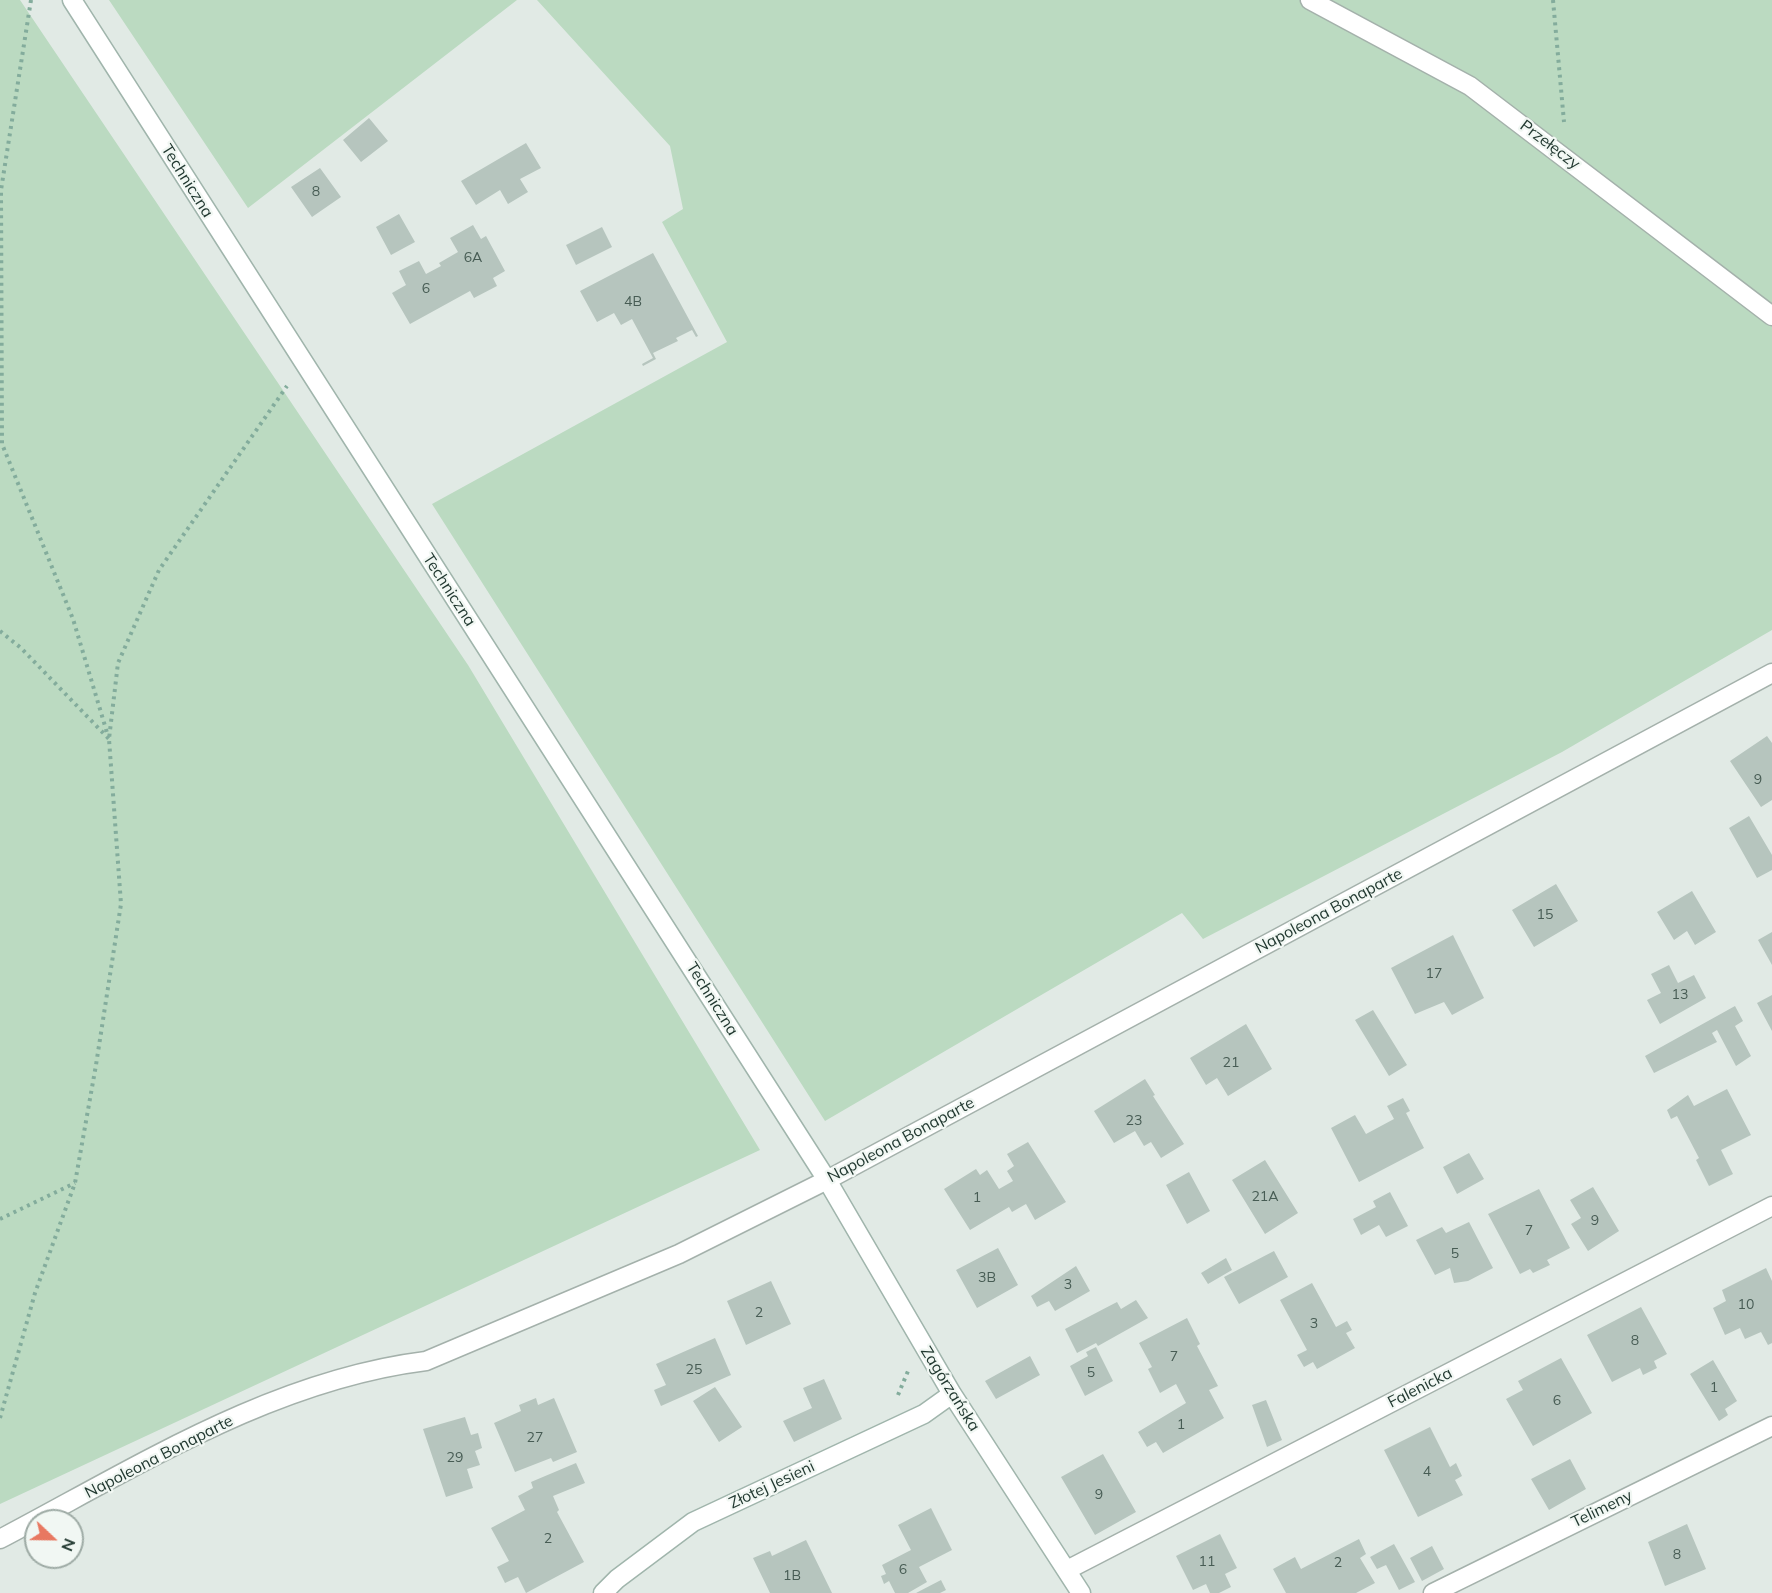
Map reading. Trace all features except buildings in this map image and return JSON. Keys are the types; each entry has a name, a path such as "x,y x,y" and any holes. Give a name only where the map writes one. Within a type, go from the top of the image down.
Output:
{"street":[{"name":"Techniczna","path":"72,0 827,1180"},
{"name":"Przełęczy","path":"1311,0 1470,86 1772,316"},
{"name":"Napoleona Bonaparte","path":"0,1539 219,1423 331,1381 383,1366 426,1361 679,1254 827,1180 1772,674"},
{"name":"Zagórzańska","path":"827,1180 952,1394 1081,1593"},
{"name":"Falenicka","path":"1067,1570 1772,1206"},
{"name":"Złotej Jesieni","path":"603,1593 617,1579 693,1522 924,1414 952,1394"},
{"name":"Telimeny","path":"1432,1593 1772,1426"}],"path":[{"path":"31,0 1,190 2,444 73,618 109,739"},
{"path":"1553,0 1567,158"},
{"path":"0,1418 35,1293 75,1183 121,904 109,739 118,663 159,570 303,364"},
{"path":"0,631 21,648 109,739"},
{"path":"0,1219 75,1183"},
{"path":"897,1398 910,1366"}],"green space":[{"path":"0,0 20,0 468,665 760,1150 0,1504"},
{"path":"109,0 517,0 248,208"},
{"path":"537,0 1772,0 1772,630 1562,752 1203,939 1182,913 825,1121 432,504 727,342 662,222 683,209 670,146"}]}
